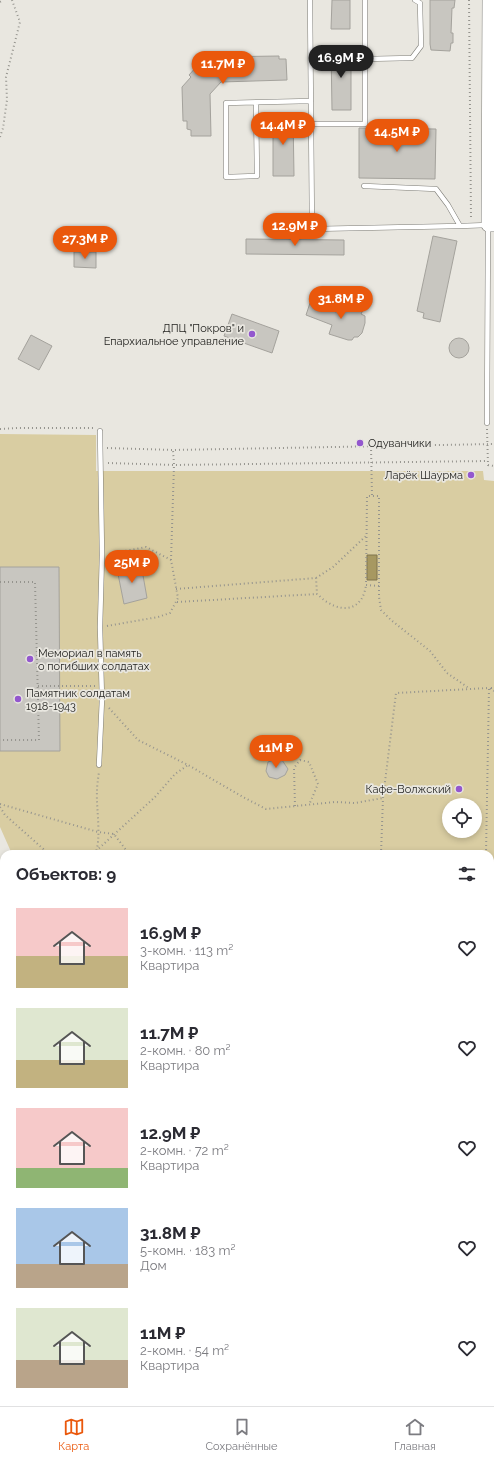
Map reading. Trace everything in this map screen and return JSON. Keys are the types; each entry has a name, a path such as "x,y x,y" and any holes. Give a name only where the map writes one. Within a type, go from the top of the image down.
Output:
{"street":[{"path":"489,0 491,225"}],"lane":[{"path":"310,0 312,229 491,225 488,423"},
{"path":"312,124 365,124 365,0"},
{"path":"365,59 412,58 421,46 420,3 415,0"},
{"path":"256,102 257,176 226,176 226,103 256,102 311,102"},
{"path":"364,186 436,190 448,205 460,226"},
{"path":"99,765 102,700 100,686 102,555 100,431"}],"path":[{"path":"0,137 3,128 7,100 6,77 20,22 12,0"},
{"path":"469,0 471,226"},
{"path":"488,423 488,465 494,466"},
{"path":"0,429 94,428 100,431"},
{"path":"100,448 173,450 494,444"},
{"path":"370,446 372,496"},
{"path":"100,628 158,617 170,613 178,598 171,560 174,465 173,450"},
{"path":"100,463 174,465 488,461"},
{"path":"316,578 317,594 326,602 344,608 354,607 359,604 363,598 366,586 367,496 379,496 378,586 381,610 391,620 430,651 447,673 470,689"},
{"path":"176,589 316,578 333,567 366,536"},
{"path":"102,555 146,547 171,560"},
{"path":"0,582 35,582 39,740 0,740"},
{"path":"366,586 378,586"},
{"path":"176,602 317,594"},
{"path":"38,686 100,686"},
{"path":"486,850 489,688"},
{"path":"381,850 383,798 396,693 489,688 494,690"},
{"path":"102,700 138,740 188,765 266,809 334,802 355,803 383,798"},
{"path":"295,806 294,768 300,760 309,762 318,784 309,805"},
{"path":"96,850 98,832 97,791 99,765"},
{"path":"97,850 155,797 175,774 188,765"},
{"path":"0,804 98,832 114,834 126,850"},
{"path":"0,807 5,815 44,850"},
{"path":"0,1162 0,1168"}],"shaded area":[{"path":"0,434 96,435 96,471 483,471 484,480 494,481 494,850 10,850 0,827"},
{"path":"367,555 377,555 377,580 367,580"}],"building":[{"path":"332,0 350,0 350,29 331,29"},
{"path":"430,0 455,0 454,8 452,8 451,33 453,33 453,43 451,43 450,51 431,50"},
{"path":"331,49 351,49 351,110 332,110"},
{"path":"279,56 279,59 286,59 287,80 221,82 210,94 211,136 191,136 191,130 187,129 187,121 183,121 182,87 191,77 189,75 198,65 201,67 211,57"},
{"path":"273,116 293,116 294,176 273,176"},
{"path":"359,128 436,129 435,179 359,178"},
{"path":"433,236 457,241 440,322 423,318 424,313 417,311"},
{"path":"246,239 344,240 344,255 246,254"},
{"path":"74,252 96,252 96,268 74,267"},
{"path":"340,300 363,310 361,314 365,316 365,323 362,333 358,337 354,337 352,340 329,334 332,325 306,315 310,303 336,312"},
{"name":"ДПЦ \"Покров\" и Епархиальное управление","path":"232,314 279,331 272,353 224,336"},
{"path":"31,335 52,346 39,370 18,359"},
{"path":"459,338 466,341 469,348 466,355 459,358 452,355 449,348 452,341"},
{"path":"141,564 147,598 124,604 117,569"},
{"name":"Мемориал в память о погибших солдатах","path":"0,567 59,567 60,751 0,751"},
{"path":"276,759 282,760 288,769 285,775 277,779 269,777 266,771 268,762"}],"place":[{"name":"ДПЦ \"Покров\" и Епархиальное управление","path":"252,334"},
{"name":"Одуванчики","path":"360,443"},
{"name":"Ларёк Шаурма","path":"471,475"},
{"name":"Мемориал в память о погибших солдатах","path":"30,659"},
{"name":"Памятник солдатам 1918-1943","path":"18,699"},
{"name":"Кафе-Волжский","path":"459,789"}]}
